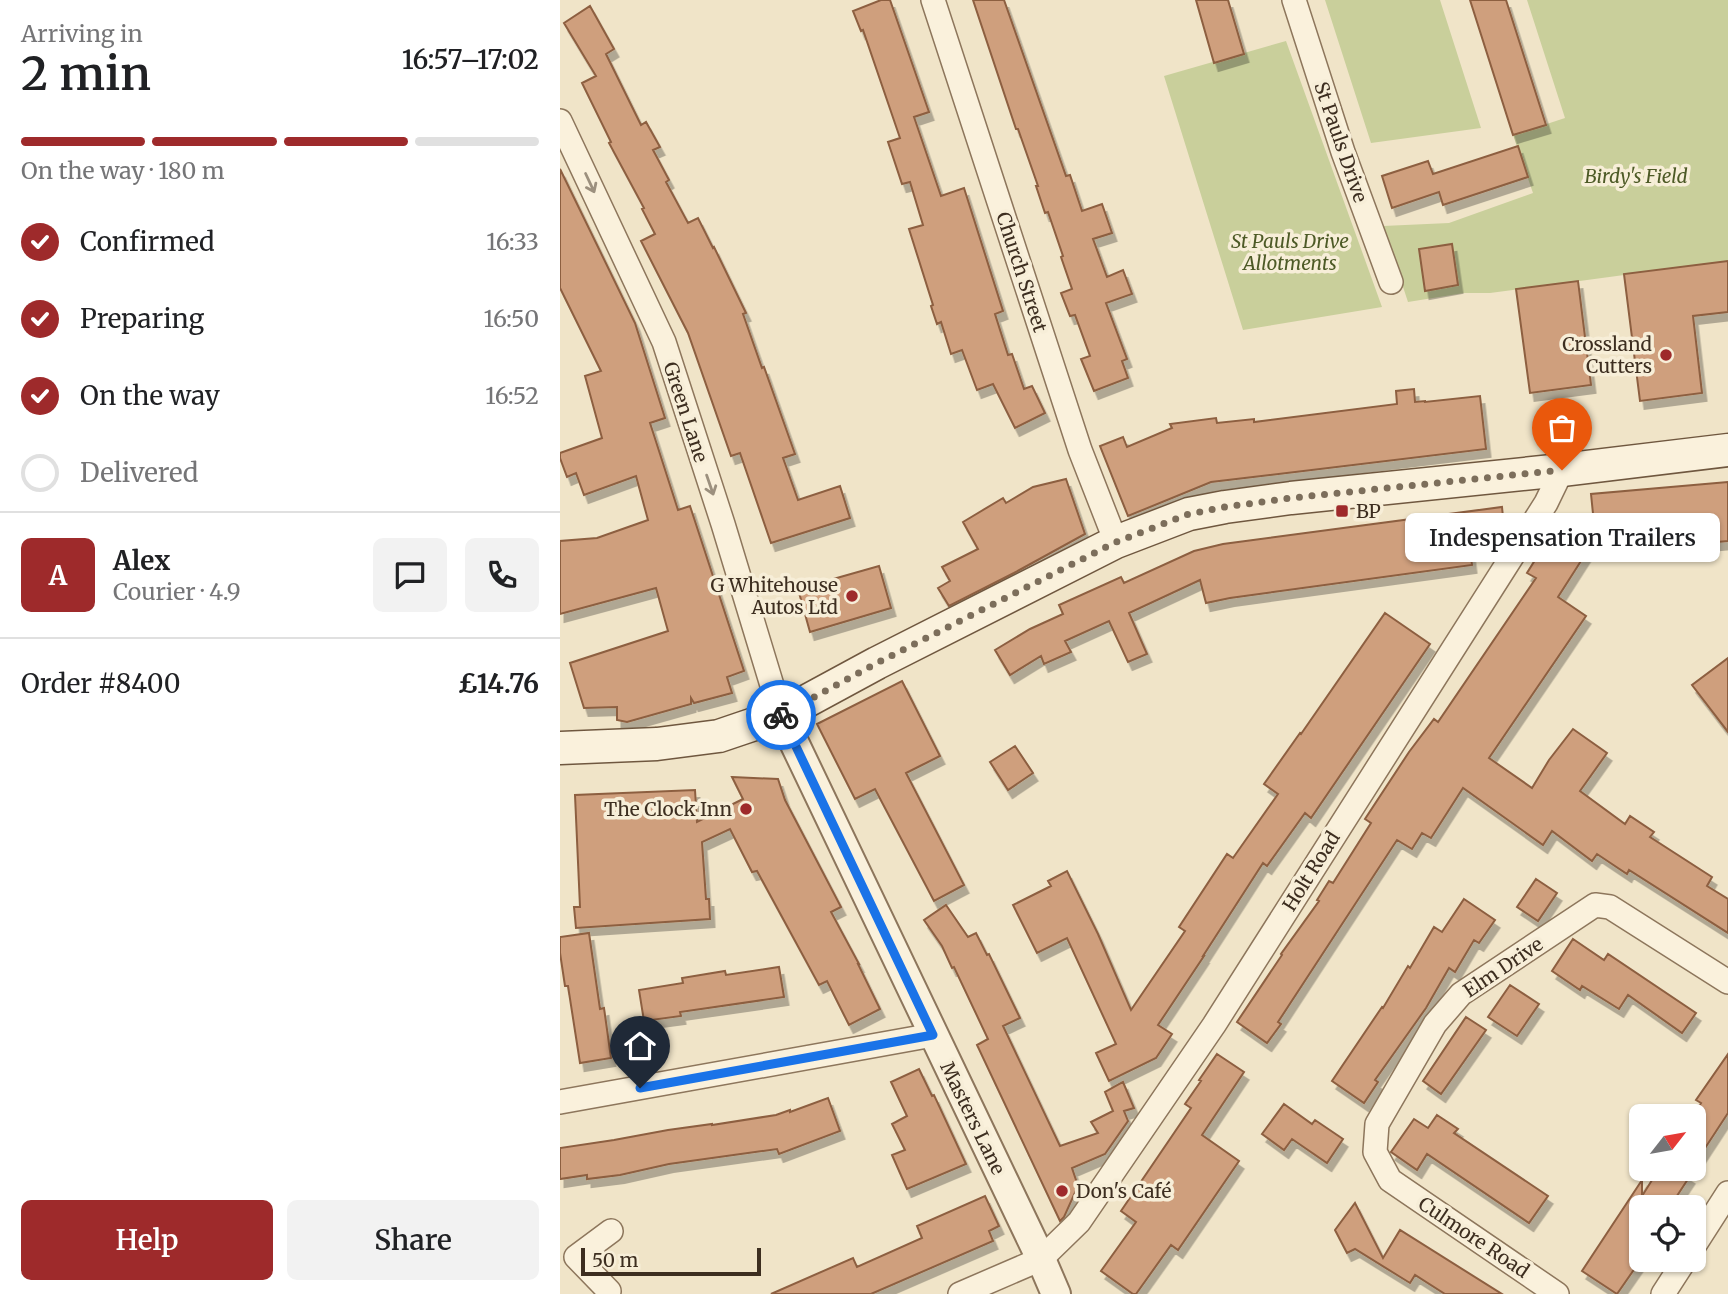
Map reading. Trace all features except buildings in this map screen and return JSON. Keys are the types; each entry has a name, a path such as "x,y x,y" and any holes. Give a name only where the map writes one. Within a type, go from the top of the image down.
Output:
{"main road":[{"path":"560,747 657,744 719,736 781,715 877,663 1116,542 1189,514 1291,498 1728,450"}],"street":[{"name":"Church Street","path":"933,0 1080,450 1116,542"},
{"name":"St Pauls Drive","path":"1294,0 1346,161 1391,282"},
{"name":"Green Lane","path":"560,121 664,342 727,534 781,715"},
{"name":"Holt Road","path":"1041,1259 1079,1222 1214,1025 1546,503 1562,470"},
{"name":"Masters Lane","path":"781,715 1056,1294"},
{"name":"Elm Drive","path":"1390,1180 1375,1153 1377,1124 1435,1024 1461,994 1595,905 1610,907 1728,982"},
{"path":"560,1102 933,1035"},
{"name":"Culmore Road","path":"1390,1180 1557,1294"},
{"path":"1706,1227 1728,1193"},
{"path":"609,1291 568,1252 611,1231"},
{"path":"960,1294 1041,1259"},
{"path":"1663,1294 1677,1272"}],"green space":[{"path":"1325,0 1440,0 1481,128 1371,143"},
{"name":"Birdy's Field","path":"1527,0 1728,0 1728,261 1408,302 1383,226 1449,223 1533,193 1513,135 1565,118"},
{"name":"St Pauls Drive Allotments","path":"1286,41 1382,307 1243,330 1164,76"}],"way so far":[{"path":"781,715 877,663 1116,542 1189,514 1291,498 1562,470"}],"place":[{"name":"Crossland Cutters","path":"1666,355"},
{"name":"Indespensation Trailers","path":"1562,470"},
{"name":"BP","path":"1342,511"},
{"name":"G Whitehouse Autos Ltd","path":"852,596"},
{"name":"The Clock Inn","path":"746,809"},
{"name":"Don's Café","path":"1062,1191"}],"route":[{"path":"640,1088 933,1035 781,715"}]}
